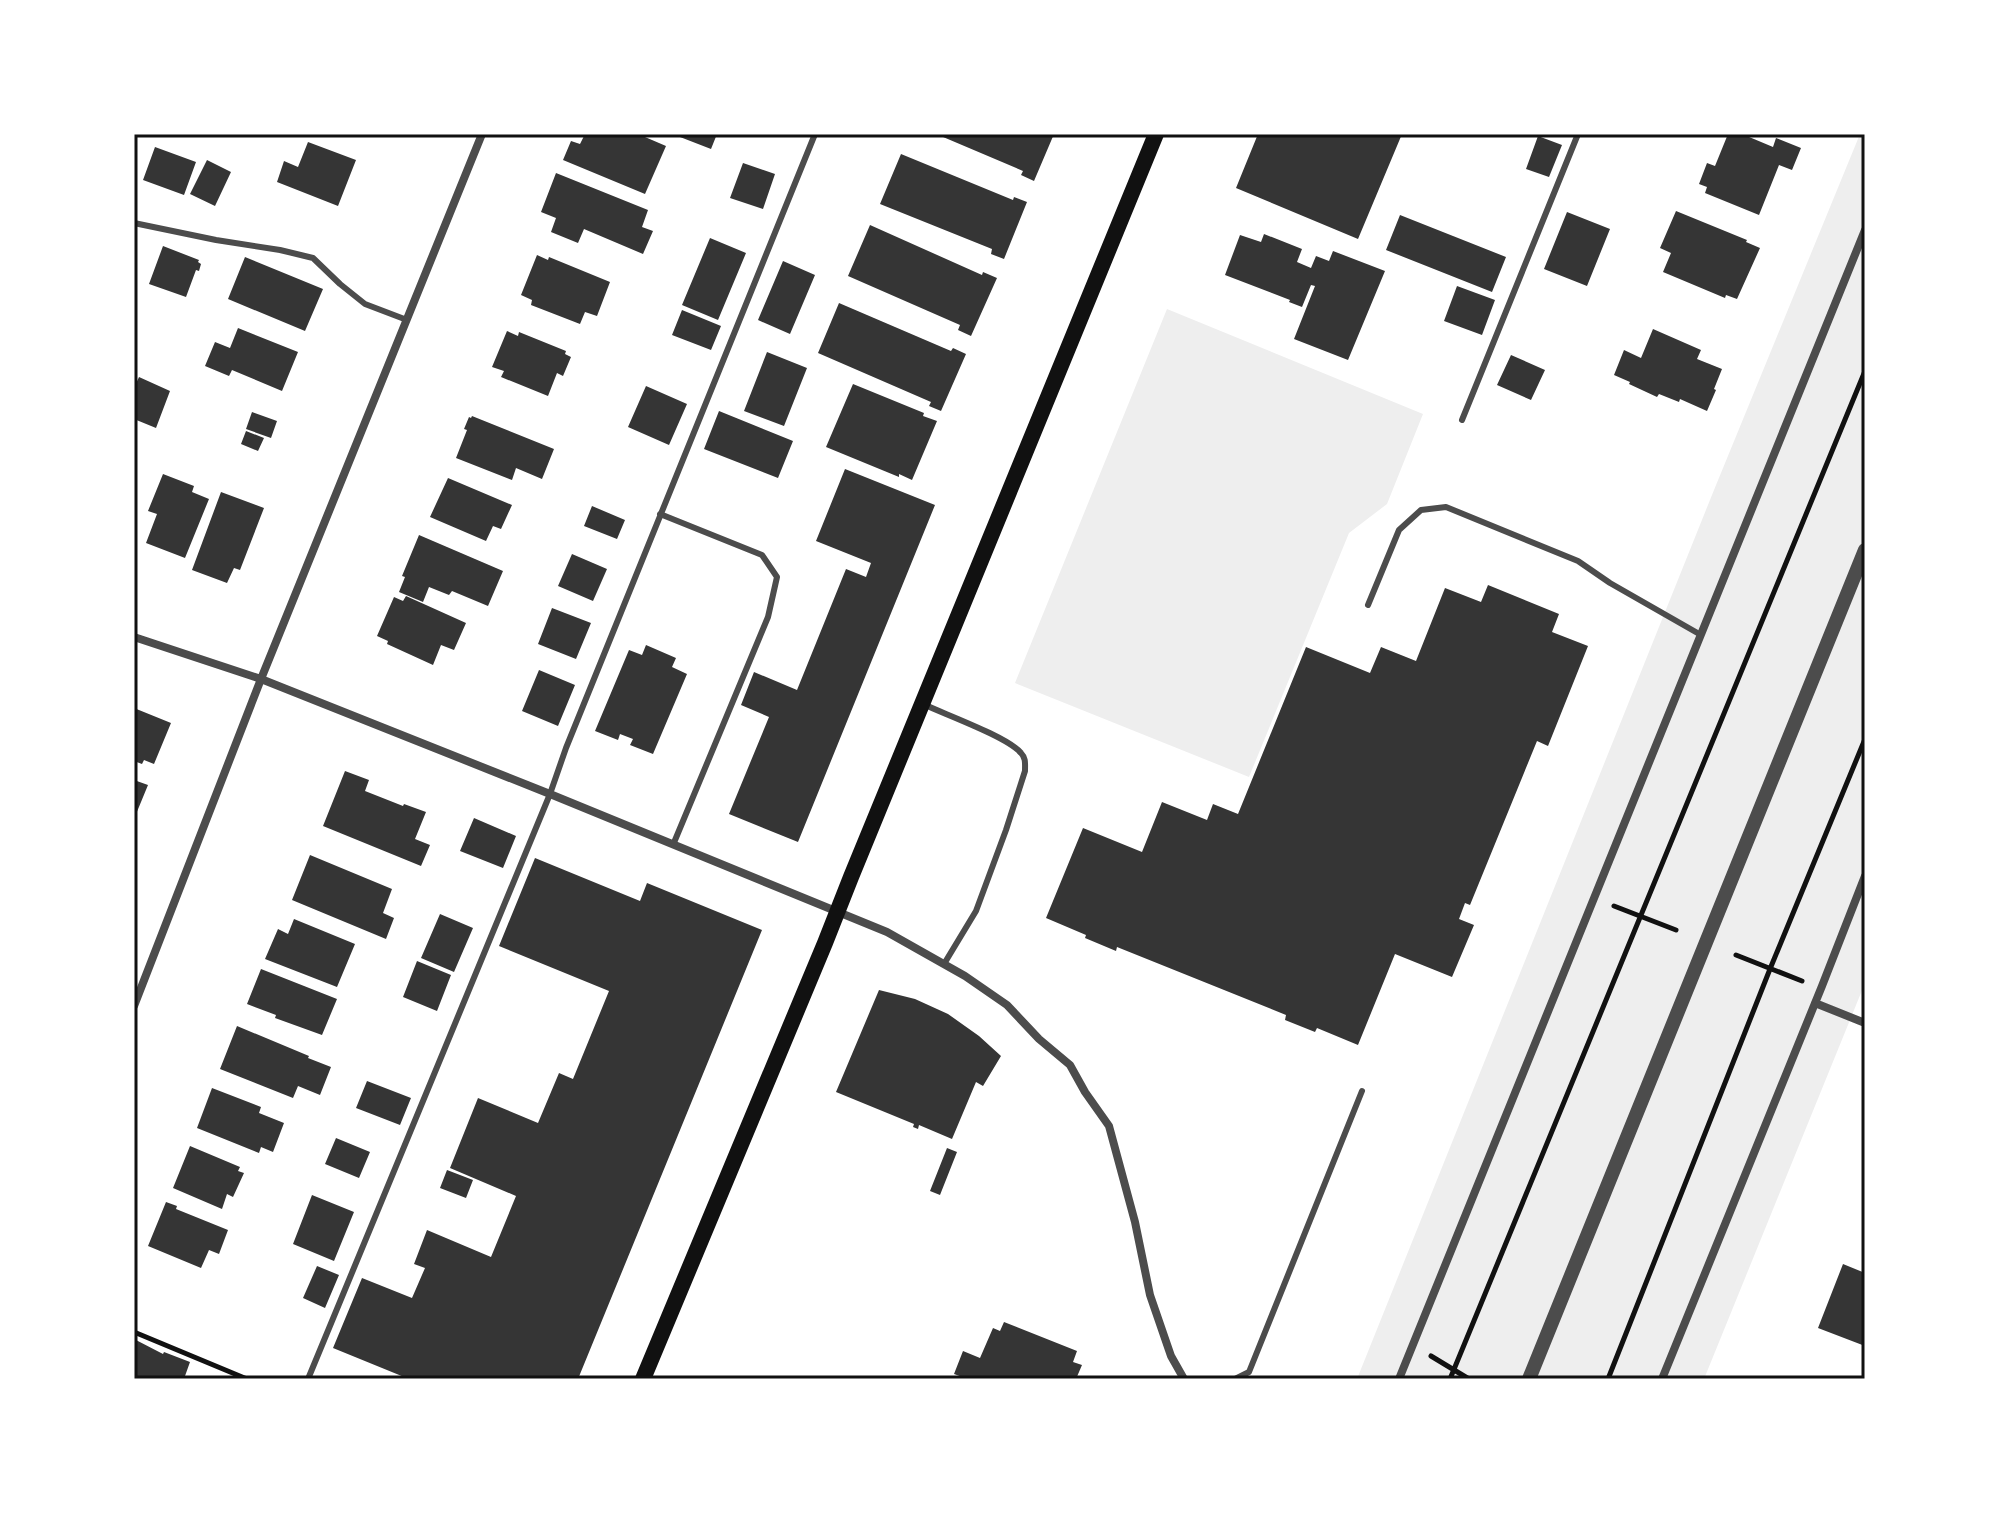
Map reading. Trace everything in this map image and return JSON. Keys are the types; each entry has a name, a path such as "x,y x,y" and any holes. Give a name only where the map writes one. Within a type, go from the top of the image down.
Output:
{"main road":[{"path":"643,1379 1156,134"}],"street":[{"path":"134,1006 261,679 482,134"},
{"path":"1399,1379 1865,230"},
{"path":"1529,1379 1865,550"},
{"path":"134,637 261,679 887,932 965,976 1007,1005 1039,1039 1070,1065 1109,1126 1135,1222 1150,1295 1171,1356 1184,1379"},
{"path":"1662,1379 1865,876"},
{"path":"1815,1003 1865,1023"}],"lane":[{"path":"308,1379 550,794 815,134"},
{"path":"1462,420 1578,134"},
{"path":"134,223 313,258 365,304 407,320"},
{"path":"1368,605 1399,530 1421,510 1446,507 1578,561 1701,635"},
{"path":"660,514 762,555 777,577 768,617 673,846"},
{"path":"923,704 1010,743 1023,754 1026,761 1006,830 976,911 944,964"},
{"path":"1235,1379 1249,1372 1362,1091"}],"path":[{"path":"1450,1379 1865,371"},
{"path":"1608,1379 1770,969 1865,739"},
{"path":"1594,898 1676,930"},
{"path":"1736,955 1803,981"},
{"path":"134,1332 249,1377"},
{"path":"1413,1346 1469,1379"}],"shaded area":[{"path":"1860,134 1865,134 1865,983 1704,1379 1357,1379 1714,490"},
{"path":"1167,309 1423,414 1387,504 1349,533 1249,777 1015,683"}],"building":[{"path":"585,134 638,134 666,146 645,194 563,160 571,141 580,144"},
{"path":"681,134 717,134 711,149 680,137"},
{"path":"936,134 1054,134 1034,181 1021,175 1023,171"},
{"path":"1258,134 1402,134 1358,239 1236,188"},
{"path":"1728,134 1742,134 1773,147 1776,138 1801,148 1792,170 1779,165 1759,215 1705,193 1707,187 1699,184 1707,163 1715,166"},
{"path":"1538,136 1562,145 1549,177 1526,169"},
{"path":"308,142 356,160 338,206 277,182 284,161 298,167"},
{"path":"155,147 196,162 184,195 143,180"},
{"path":"901,154 1013,200 1014,197 1027,202 1004,259 991,254 992,249 880,204"},
{"path":"207,160 231,172 215,206 190,194"},
{"path":"743,163 775,174 763,209 730,198"},
{"path":"556,173 648,210 642,227 653,231 643,254 584,229 578,243 551,232 556,218 541,212"},
{"path":"1676,211 1760,248 1737,299 1726,295 1725,298 1663,272 1671,253 1660,248"},
{"path":"1567,212 1610,229 1587,286 1544,269"},
{"path":"1400,215 1506,257 1492,292 1386,250"},
{"path":"870,225 982,275 983,272 997,278 971,336 958,330 960,325 848,276"},
{"path":"1264,234 1302,249 1297,262 1311,268 1316,256 1329,261 1333,251 1385,271 1348,360 1294,339 1315,286 1311,285 1302,307 1225,275 1240,235 1261,242"},
{"path":"710,238 746,253 718,320 682,305"},
{"path":"163,246 199,260 201,264 186,297 149,284"},
{"path":"537,255 610,282 597,316 585,312 580,324 531,305 532,300 521,295"},
{"path":"245,257 323,289 305,331 228,299"},
{"path":"783,261 815,275 790,334 758,320"},
{"path":"1457,286 1495,300 1482,335 1444,321"},
{"path":"839,303 951,351 953,348 966,354 941,411 929,406 931,402 818,353"},
{"path":"682,310 721,326 711,350 672,335"},
{"path":"238,328 298,352 282,391 232,370 229,376 205,366 215,342 230,348"},
{"path":"1653,329 1701,350 1697,359 1722,369 1707,411 1680,399 1679,402 1659,394 1657,397 1614,375 1624,350 1641,358"},
{"path":"507,331 518,336 519,332 566,351 565,354 571,357 563,376 557,373 548,396 501,377 504,371 492,367"},
{"path":"767,352 807,368 784,426 744,411"},
{"path":"1511,355 1545,370 1531,400 1497,385"},
{"path":"139,377 170,391 156,428 134,419 134,388"},
{"path":"853,384 937,421 912,480 826,447"},
{"path":"646,386 687,404 669,445 628,427"},
{"path":"719,411 793,441 778,478 704,449"},
{"path":"252,412 277,421 271,438 246,429"},
{"path":"472,416 554,449 542,479 516,468 512,480 456,458 467,430 464,429"},
{"path":"246,431 264,438 258,451 241,444"},
{"path":"845,469 935,505 798,842 729,814 769,717 741,705 754,672 797,690 846,569 866,577 871,563 816,541"},
{"path":"163,474 194,486 192,492 209,499 185,558 146,543 157,514 148,511"},
{"path":"448,478 512,505 501,529 493,526 486,541 430,517"},
{"path":"221,492 264,508 240,570 234,568 227,583 192,570"},
{"path":"592,506 625,520 617,539 584,526"},
{"path":"419,535 503,571 488,606 452,591 449,595 429,587 423,602 399,592 405,577 402,576"},
{"path":"572,554 607,569 593,601 558,586"},
{"path":"1488,585 1559,614 1552,632 1588,646 1548,746 1537,741 1470,905 1465,903 1459,919 1474,925 1452,977 1395,954 1358,1045 1317,1028 1315,1032 1285,1020 1286,1015 1117,947 1116,951 1046,918 1083,828 1142,852 1162,802 1207,820 1213,804 1238,814 1306,647 1370,673 1381,647 1416,661 1445,588 1481,602"},
{"path":"406,596 466,623 454,650 441,645 433,665 387,644 388,641 377,636 394,597 403,601"},
{"path":"552,608 591,623 576,659 538,644"},
{"path":"646,645 676,658 672,667 687,674 653,754 630,745 633,739 620,734 618,740 595,731 629,650 642,655"},
{"path":"539,670 575,685 558,726 522,711"},
{"path":"134,708 171,723 154,764 144,760 142,764 134,761"},
{"path":"345,771 369,780 365,791 426,812 415,839 430,845 421,866 323,826"},
{"path":"134,780 148,785 134,819"},
{"path":"474,818 516,836 503,868 460,851"},
{"path":"310,855 392,889 383,913 394,918 386,939 292,900"},
{"path":"535,858 640,901 647,883 762,930 578,1379 409,1379 333,1348 362,1278 412,1298 425,1268 414,1264 427,1230 491,1257 516,1196 450,1168 478,1098 538,1123 559,1073 573,1079 609,991 499,946"},
{"path":"440,914 473,928 454,972 421,958"},
{"path":"294,919 355,944 337,987 265,959 278,929 288,934"},
{"path":"417,961 451,975 437,1011 403,997"},
{"path":"261,969 337,999 322,1035 247,1004"},
{"path":"879,990 915,999 948,1014 1001,1056 983,1086 976,1082 952,1139 919,1125 918,1129 913,1127 914,1124 836,1092"},
{"path":"237,1026 331,1067 320,1095 298,1086 293,1098 220,1069"},
{"path":"367,1081 411,1098 400,1125 356,1108"},
{"path":"212,1088 261,1107 259,1113 284,1123 273,1152 261,1147 259,1153 197,1128"},
{"path":"336,1138 370,1152 359,1178 325,1164"},
{"path":"190,1146 240,1167 238,1171 244,1173 233,1197 227,1194 222,1209 173,1188"},
{"path":"947,1148 957,1152 940,1195 930,1191"},
{"path":"447,1170 473,1180 466,1198 440,1188"},
{"path":"312,1195 354,1212 334,1261 293,1244"},
{"path":"166,1202 228,1230 219,1254 209,1250 201,1268 148,1246"},
{"path":"1843,1264 1865,1273 1865,1346 1818,1328"},
{"path":"317,1266 339,1275 325,1308 303,1298"},
{"path":"1004,1322 1077,1351 1073,1362 1082,1365 1076,1379 968,1379 954,1374 963,1351 980,1358 993,1328 1000,1331"},
{"path":"134,1339 163,1354 190,1362 185,1376 191,1379 134,1379"}]}
